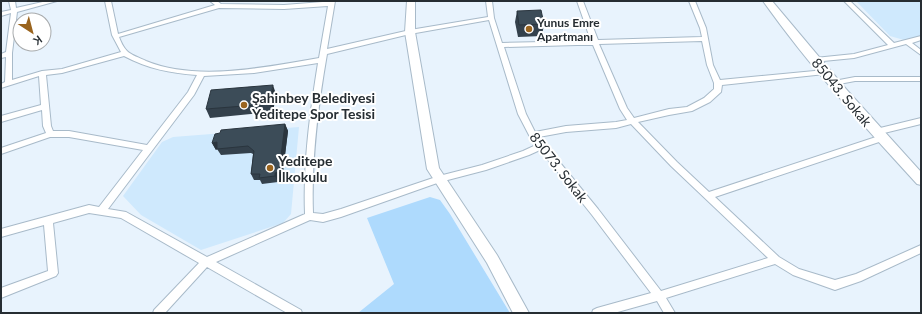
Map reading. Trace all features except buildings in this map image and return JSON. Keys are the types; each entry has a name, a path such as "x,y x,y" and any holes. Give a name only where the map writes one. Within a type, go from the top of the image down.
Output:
{"street":[{"path":"12,1 14,12 54,1"},
{"path":"108,1 111,22 126,53 143,63 162,69 202,73 243,72 324,56 410,32 491,18"},
{"path":"213,1 219,6"},
{"path":"411,1 410,32 433,169 492,259 521,313"},
{"name":"85073. Sokak","path":"489,1 491,18 522,114 533,135 595,212 659,296 670,313"},
{"path":"580,1 595,42 624,109 632,121 674,164 776,260 796,272 835,285 858,278 921,249"},
{"path":"533,135 566,129 616,125 668,112 689,109 707,100 718,90 718,83 710,64 706,39 692,1"},
{"name":"85043. Sokak","path":"767,1 801,45 879,135 921,180"},
{"path":"847,1 892,45"},
{"path":"117,36 219,6 284,7 331,3 324,56 314,110 308,181 309,216"},
{"path":"1,14 12,12"},
{"path":"9,84 9,54 12,29"},
{"path":"815,60 854,56 921,38"},
{"path":"500,45 595,42 618,43 706,39"},
{"path":"907,42 921,53"},
{"path":"1,86 42,73 62,71 126,53"},
{"path":"1,56 9,54"},
{"path":"718,83 825,72"},
{"path":"42,73 47,126 50,134"},
{"path":"101,211 191,93 202,73"},
{"path":"834,83 855,79 921,79"},
{"path":"1,119 45,107"},
{"path":"708,196 921,121"},
{"path":"1,151 50,134 69,134 149,148"},
{"path":"158,313 206,262 309,216 323,218 341,213 439,179 483,168 526,153 541,146"},
{"path":"1,233 89,209 123,215 297,313"},
{"path":"1,293 53,273 48,220"},
{"path":"597,313 659,296 776,260"}],"shaded area":[{"path":"856,1 921,1 921,38 911,42 890,36"},
{"path":"299,127 291,214 283,223 201,250 141,215 123,196 162,142 173,137"},
{"path":"430,197 440,200 450,214 510,313 358,313 394,284 367,218"}],"place":[{"name":"Yunus Emre Apartmanı","path":"529,29"},
{"name":"Şahinbey Belediyesi Yeditepe Spor Tesisi","path":"244,105"},
{"name":"Yeditepe İlkokulu","path":"270,168"}]}
